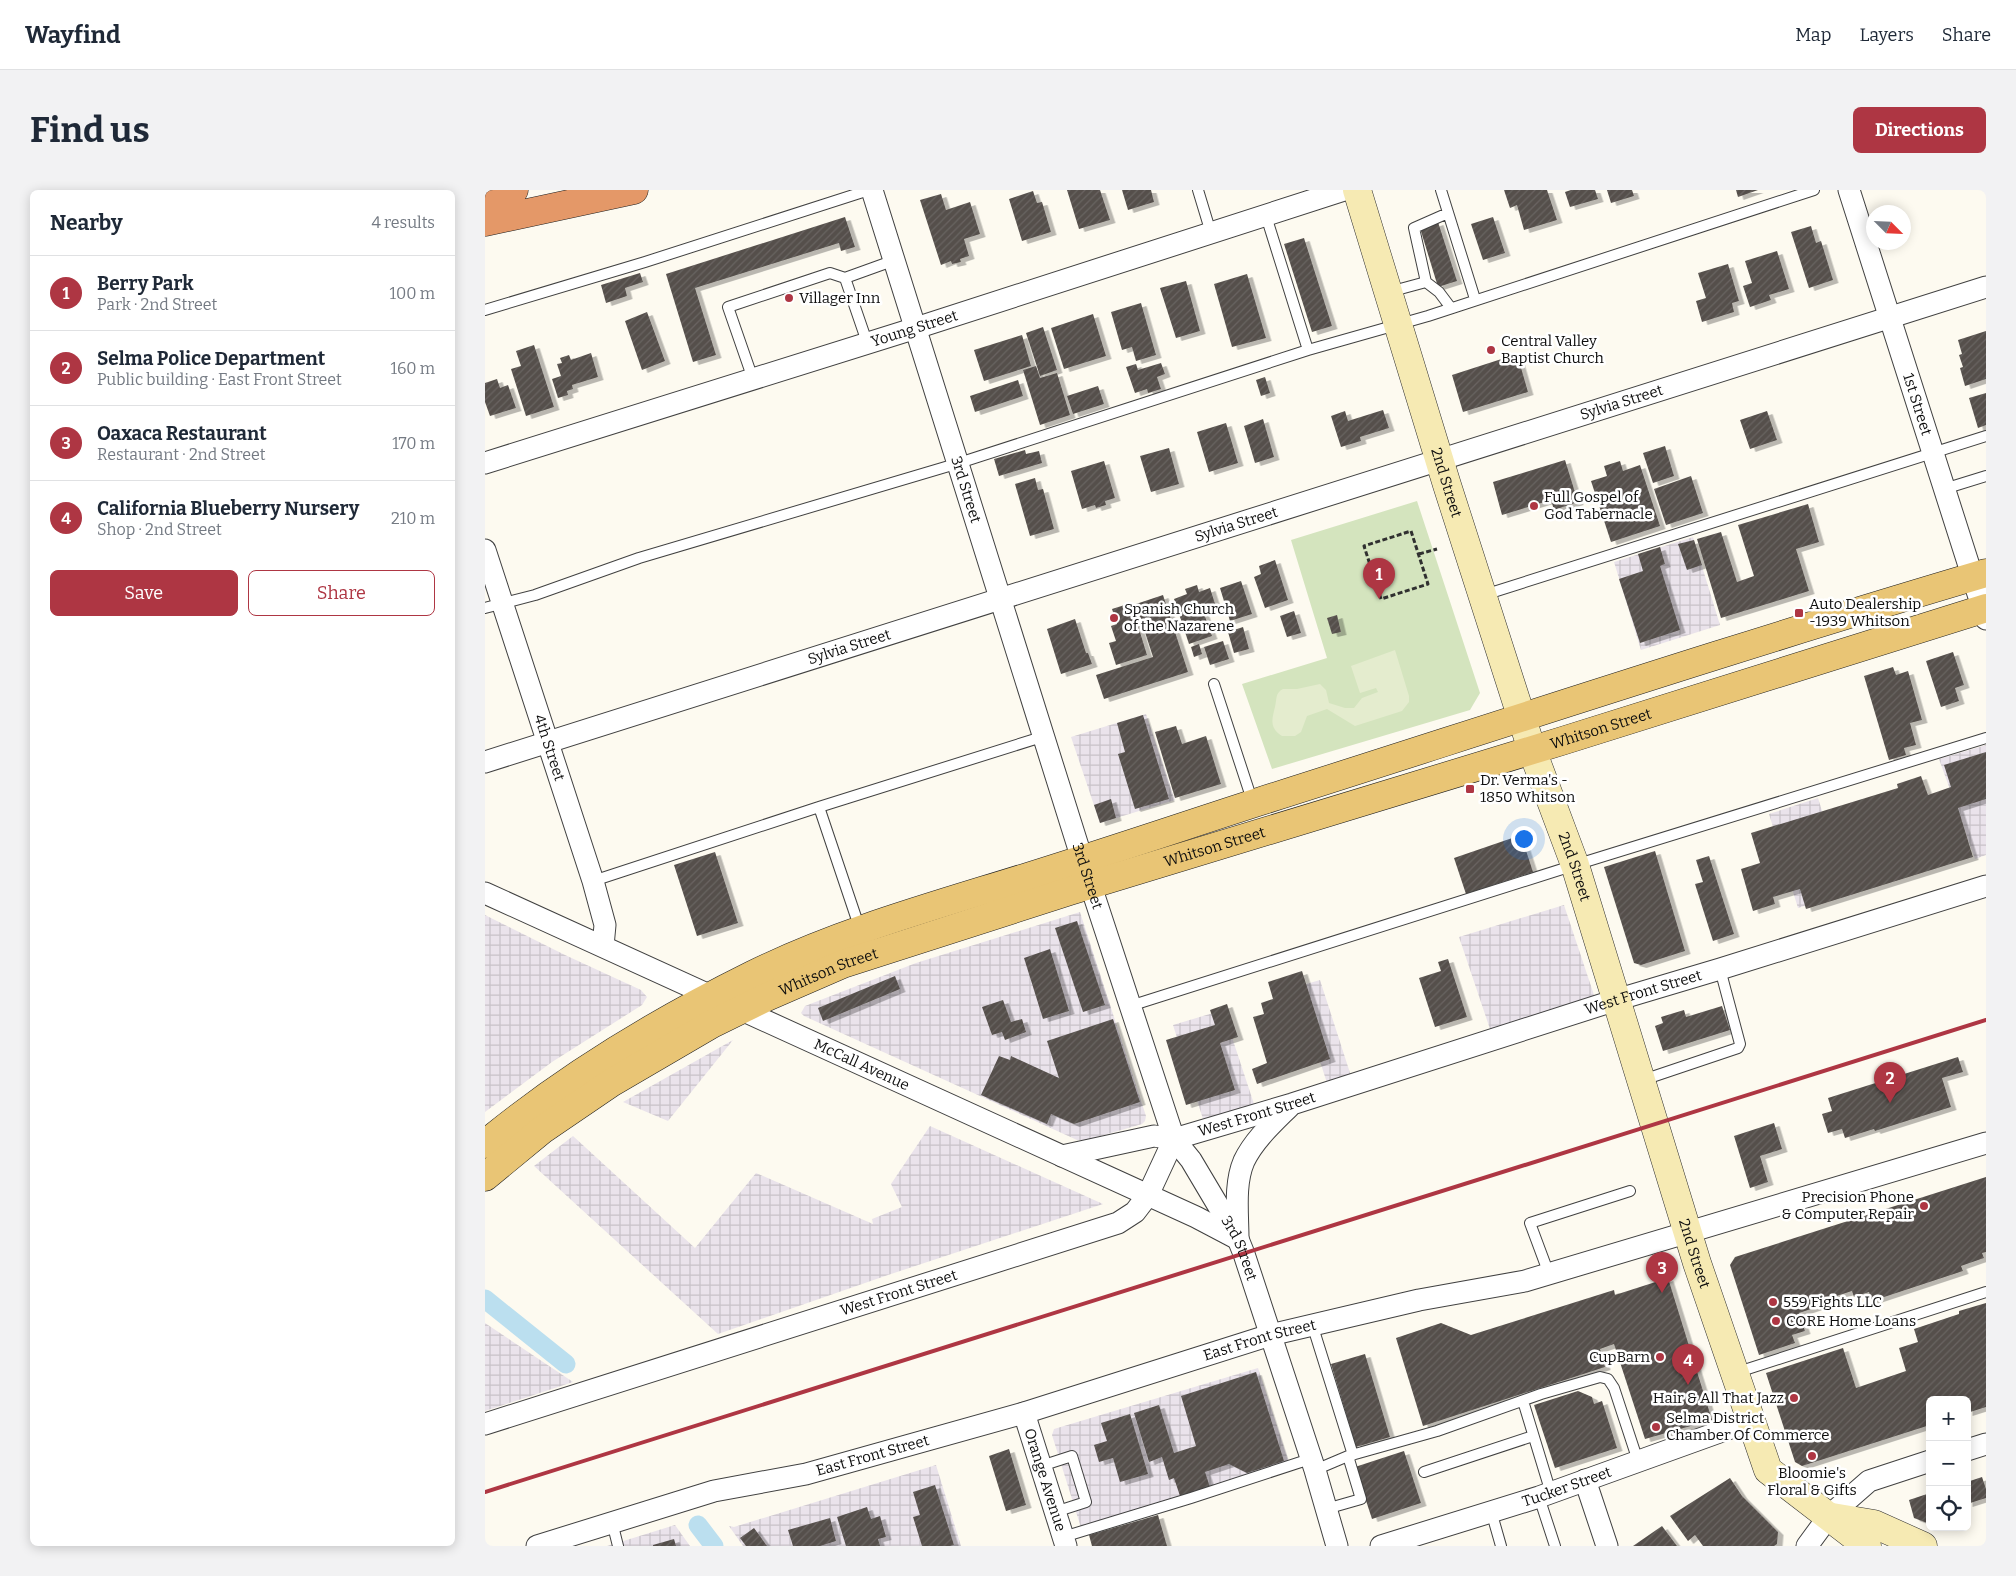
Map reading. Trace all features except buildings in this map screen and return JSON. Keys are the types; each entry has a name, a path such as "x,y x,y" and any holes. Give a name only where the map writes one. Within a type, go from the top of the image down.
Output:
{"highway":[{"path":"485,200 514,190"},
{"path":"485,222 634,190"}],"main road":[{"name":"2nd Street","path":"1357,190 1439,460 1521,718 1575,865 1687,1232 1750,1422 1768,1470 1829,1516"},
{"name":"Whitson Street","path":"485,1144 530,1109 600,1060 710,996 753,974 886,920 1979,575"},
{"name":"Whitson Street","path":"485,1177 542,1130 611,1083 697,1032 739,1010 843,964 1532,750 1985,612"},
{"path":"1829,1516 1867,1546"},
{"path":"1829,1516 1874,1524 1923,1546"}],"street":[{"name":"3rd Street","path":"870,190 895,260 1082,859 1174,1139 1191,1160 1238,1239 1257,1291 1313,1464 1337,1546"},
{"name":"Young Street","path":"485,463 916,328 1344,190"},
{"name":"1st Street","path":"1849,190 1888,318 1944,489 1979,575 1985,612"},
{"name":"Sylvia Street","path":"485,762 1986,287"},
{"name":"4th Street","path":"485,550 493,605 549,742 593,881 605,925 603,946"},
{"name":"West Front Street","path":"485,1424 572,1398 1117,1223 1135,1212 1147,1195 1174,1139 1292,1104 1615,1000 1720,970 1986,886"},
{"name":"McCall Avenue","path":"485,893 1222,1229 1238,1239"},
{"path":"1238,1239 1238,1186 1244,1161 1252,1147 1292,1104"},
{"path":"1062,1156 1154,1136 1174,1139"},
{"name":"East Front Street","path":"537,1546 714,1491 806,1474 1024,1414 1270,1335 1419,1300 1497,1287 1549,1274 1986,1143"},
{"name":"Orange Avenue","path":"1024,1414 1064,1541"},
{"name":"Tucker Street","path":"1381,1546 1545,1495 1750,1422"},
{"path":"1971,1449 1986,1444"},
{"path":"1807,1546 1829,1516 1869,1481 1926,1463"},
{"path":"1585,1480 1607,1546"}],"lane":[{"path":"485,310 645,262 870,190"},
{"path":"1198,190 1211,233"},
{"path":"1441,190 1475,299"},
{"path":"493,605 535,595 639,558 959,462 1307,350 1451,308 1814,190"},
{"path":"1447,213 1414,228 1426,282 1439,292 1451,308"},
{"path":"1266,216 1307,350"},
{"path":"753,379 728,307 830,273 845,278 895,260"},
{"path":"845,278 867,342"},
{"path":"1388,292 1426,282"},
{"path":"1483,596 1986,436"},
{"path":"1944,489 1986,476"},
{"path":"1215,684 1254,804"},
{"path":"593,881 1045,736"},
{"path":"1130,1006 1575,865 1986,738"},
{"path":"819,807 861,930"},
{"path":"1641,1081 1738,1048 1739,1044 1720,970"},
{"path":"1549,1274 1530,1223 1631,1191"},
{"path":"1733,1373 1986,1292"},
{"path":"1313,1324 1361,1499 1326,1509"},
{"path":"1064,1541 1176,1503 1437,1431 1600,1377 1608,1379 1614,1388 1638,1461"},
{"path":"1523,1401 1533,1436 1555,1546"},
{"path":"1425,1472 1533,1436"},
{"path":"1041,1466 1072,1456 1086,1502 1055,1512"},
{"path":"1491,1511 1501,1546"},
{"path":"612,1522 618,1546"}],"path":[{"path":"1411,531 1419,554 1428,584 1381,599 1364,546 1411,531"},
{"path":"1419,554 1437,549"}],"shaded area":[{"path":"1693,537 1720,625 1641,650 1614,562"},
{"path":"1146,714 1175,800 1100,823 1071,737"},
{"path":"1986,745 1986,855 1975,859 1939,759"},
{"path":"1818,798 1847,892 1798,908 1769,814"},
{"path":"1564,905 1596,1001 1491,1032 1459,937"},
{"path":"1080,912 1146,1116 1142,1124 1087,1140 1077,1140 801,1013 805,1006 916,963"},
{"path":"485,915 641,990 647,997 642,1005 552,1062 485,1112"},
{"path":"1320,980 1351,1076 1327,1083 1296,987"},
{"path":"1223,1010 1254,1104 1203,1119 1173,1025"},
{"path":"733,1040 668,1121 623,1102"},
{"path":"930,1126 1103,1204 888,1275 718,1334 534,1166 573,1136 695,1248 756,1173 873,1224 872,1219 902,1207 891,1184"},
{"path":"485,1323 573,1382 485,1411"},
{"path":"1258,1368 1290,1465 1082,1531 1052,1435 1054,1429"},
{"path":"936,1465 961,1546 743,1546 729,1526 734,1527"},
{"path":"675,1525 690,1546 607,1546 617,1543"}],"green space":[{"path":"1417,501 1480,693 1470,710 1272,769 1242,684 1327,658 1291,540"},
{"path":"1395,650 1409,696 1409,702 1402,711 1355,726 1327,709 1307,716 1301,732 1295,736 1282,736 1275,730 1273,715 1277,696 1283,689 1297,689 1320,684 1326,690 1329,703 1345,708 1354,708 1362,698 1378,692 1376,688 1360,693 1351,666"}],"waterway":[{"path":"485,1299 566,1364"},
{"path":"698,1525 714,1546"}],"railway":[{"path":"485,1492 1986,1020"}],"place":[{"name":"Villager Inn","path":"789,298"},
{"name":"Central Valley Baptist Church","path":"1491,350"},
{"name":"Full Gospel of God Tabernacle","path":"1534,506"},
{"name":"Berry Park","path":"1379,599"},
{"name":"Auto Dealership -1939 Whitson","path":"1799,613"},
{"name":"Spanish Church of the Nazarene","path":"1114,618"},
{"name":"Dr. Verma's - 1850 Whitson","path":"1470,789"},
{"name":"Selma Police Department","path":"1890,1103"},
{"name":"Precision Phone & Computer Repair","path":"1924,1206"},
{"name":"Oaxaca Restaurant","path":"1662,1293"},
{"name":"559 Fights LLC","path":"1773,1302"},
{"name":"CORE Home Loans","path":"1776,1321"},
{"name":"CupBarn","path":"1660,1357"},
{"name":"California Blueberry Nursery","path":"1688,1385"},
{"name":"Hair & All That Jazz","path":"1794,1398"},
{"name":"Selma District Chamber Of Commerce","path":"1656,1427"},
{"name":"Bloomie's Floral & Gifts","path":"1812,1456"}]}
